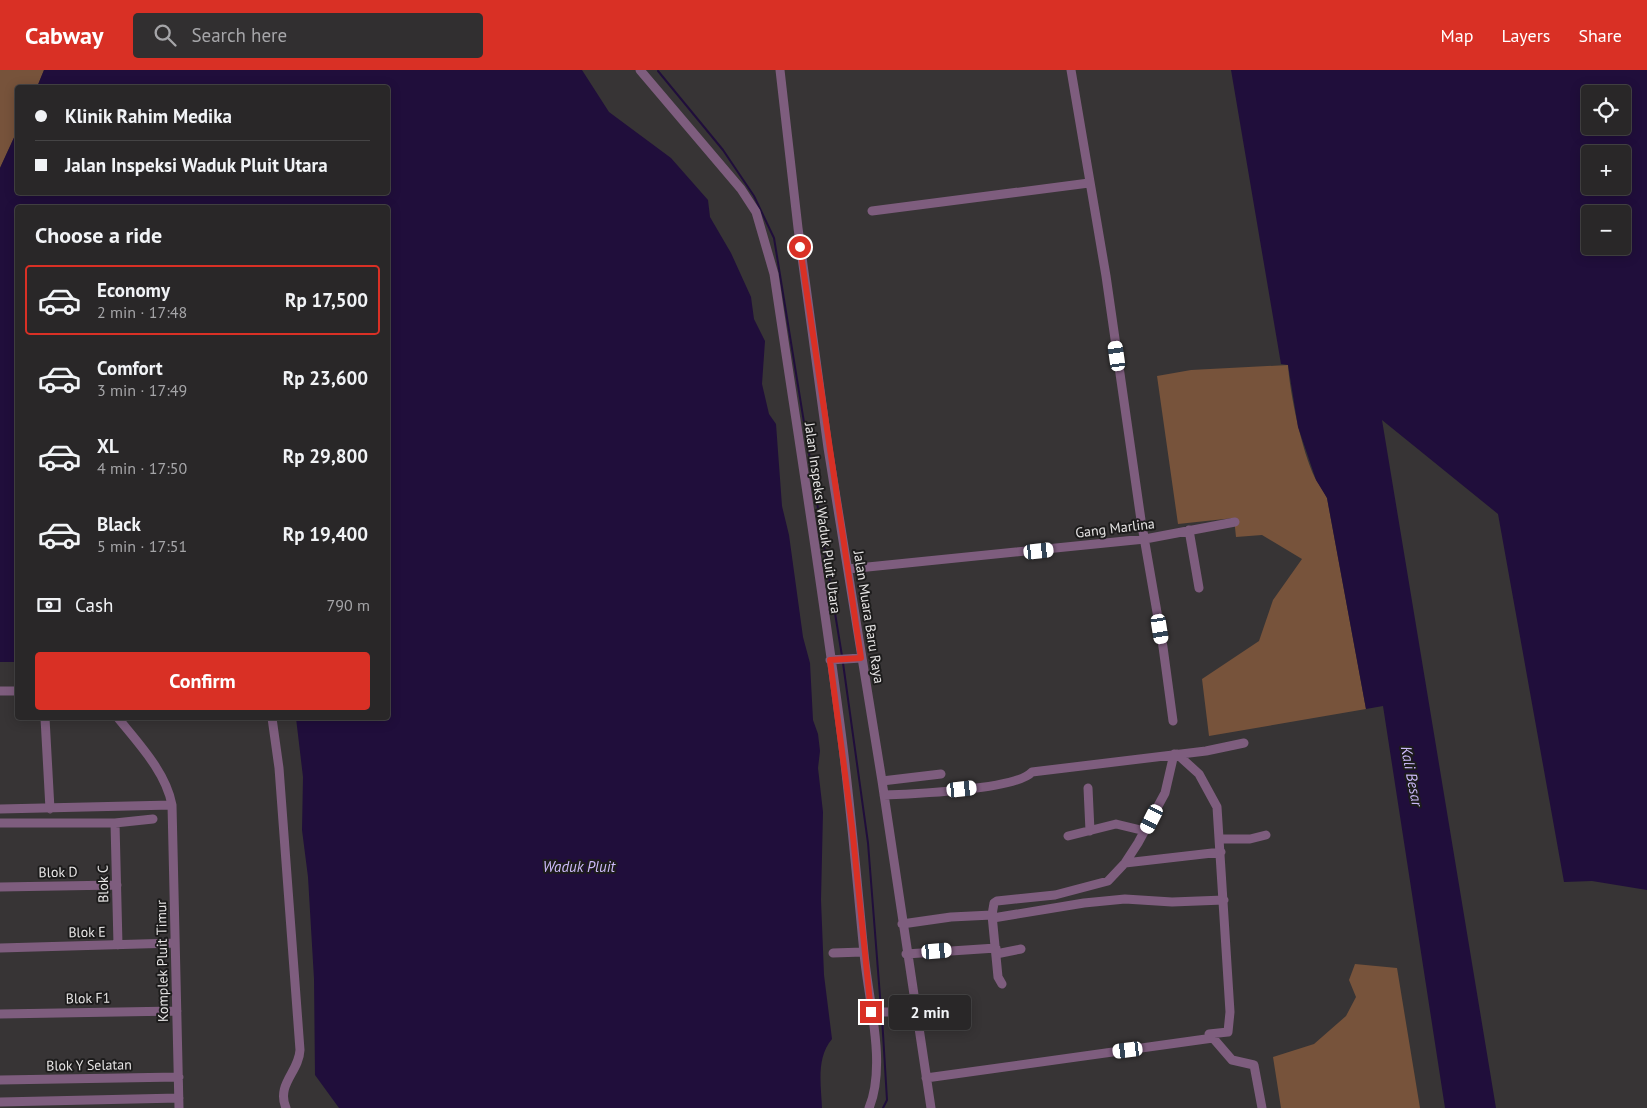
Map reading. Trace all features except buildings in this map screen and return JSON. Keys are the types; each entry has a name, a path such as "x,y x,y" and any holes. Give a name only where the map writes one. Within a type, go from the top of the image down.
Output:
{"street":[{"name":"Jalan Muara Baru Raya","path":"780,70 798,228 861,658 882,781 906,954 931,1108"},
{"path":"1071,70 1106,276 1173,721"},
{"name":"Jalan Inspeksi Waduk Pluit Utara","path":"646,72 742,189 756,212 776,284 852,827 875,1048 873,1098 869,1108"},
{"path":"872,211 1089,183"},
{"name":"Gang Marlina","path":"848,569 1145,539 1235,522"},
{"path":"1190,530 1199,588"},
{"path":"830,660 861,658"},
{"path":"0,691 15,691"},
{"path":"45,720 50,809"},
{"name":"Komplek Pluit Timur","path":"120,720 163,778 170,791 173,809 179,1108"},
{"path":"272,720 285,834 300,1050 299,1059 285,1084 283,1093 286,1108"},
{"path":"884,795 990,786 1028,777 1032,772 1176,754 1244,743"},
{"path":"1002,984 998,977 992,906 997,901 1055,895 1108,882 1125,863 1145,831 1165,793 1176,754"},
{"path":"1176,754 1199,774 1215,804 1221,839 1230,1001 1228,1032 1209,1033 1200,1039"},
{"path":"882,781 941,774"},
{"path":"1088,788 1090,831"},
{"path":"0,809 173,809"},
{"path":"0,823 115,823 153,819"},
{"name":"Blok C","path":"115,823 118,945"},
{"path":"1068,836 1120,824 1145,831"},
{"path":"1221,839 1250,839 1266,835"},
{"path":"1125,863 1221,852"},
{"name":"Blok D","path":"0,887 117,885"},
{"path":"902,924 951,917 992,917 1117,900 1172,902 1224,900"},
{"name":"Blok E","path":"0,948 175,943"},
{"path":"906,954 1021,949"},
{"path":"834,954 864,952"},
{"name":"Blok F1","path":"0,1014 177,1011"},
{"path":"871,1012 916,1012"},
{"path":"926,1078 1213,1038 1232,1060 1254,1065 1262,1108"},
{"name":"Blok Y Selatan","path":"0,1080 179,1077"},
{"path":"0,1102 179,1098"}],"shaded area":[{"path":"0,70 44,70 38,85 15,85 15,135 0,168"},
{"path":"1288,365 1301,438 1310,467 1327,498 1366,709 1209,736 1202,679 1259,641 1273,600 1302,559 1262,535 1236,537 1234,518 1178,524 1157,376 1191,370"},
{"path":"1355,964 1397,968 1420,1108 1281,1108 1273,1057 1314,1044 1346,1016 1356,997 1349,980"}],"water":[{"name":"Waduk Pluit","path":"44,70 582,70 609,112 671,158 708,200 710,217 731,253 751,297 754,319 765,341 762,384 769,414 776,424 782,506 789,535 803,637 810,663 813,720 818,734 820,751 818,768 823,812 821,900 824,975 832,1039 827,1046 822,1063 822,1108 339,1108 315,1075 314,979 308,877 302,830 303,777 296,720 390,720 390,205 15,205 15,662 0,662 0,168 15,135 15,195 390,195 390,85 38,85"},
{"name":"Kali Besar","path":"1231,70 1647,70 1647,890 1592,881 1564,882 1498,514 1382,420 1496,1108 1445,1108 1383,706 1366,709 1327,498 1316,480 1298,427 1288,365 1281,364"}],"waterway":[{"path":"658,71 723,150 754,196 774,238 842,656"},
{"path":"843,663 868,843 881,1009"},
{"path":"882,1017 887,1100 883,1108"}],"route":[{"path":"800,247 828,448 861,658 830,660 842,737 871,1012"}]}
